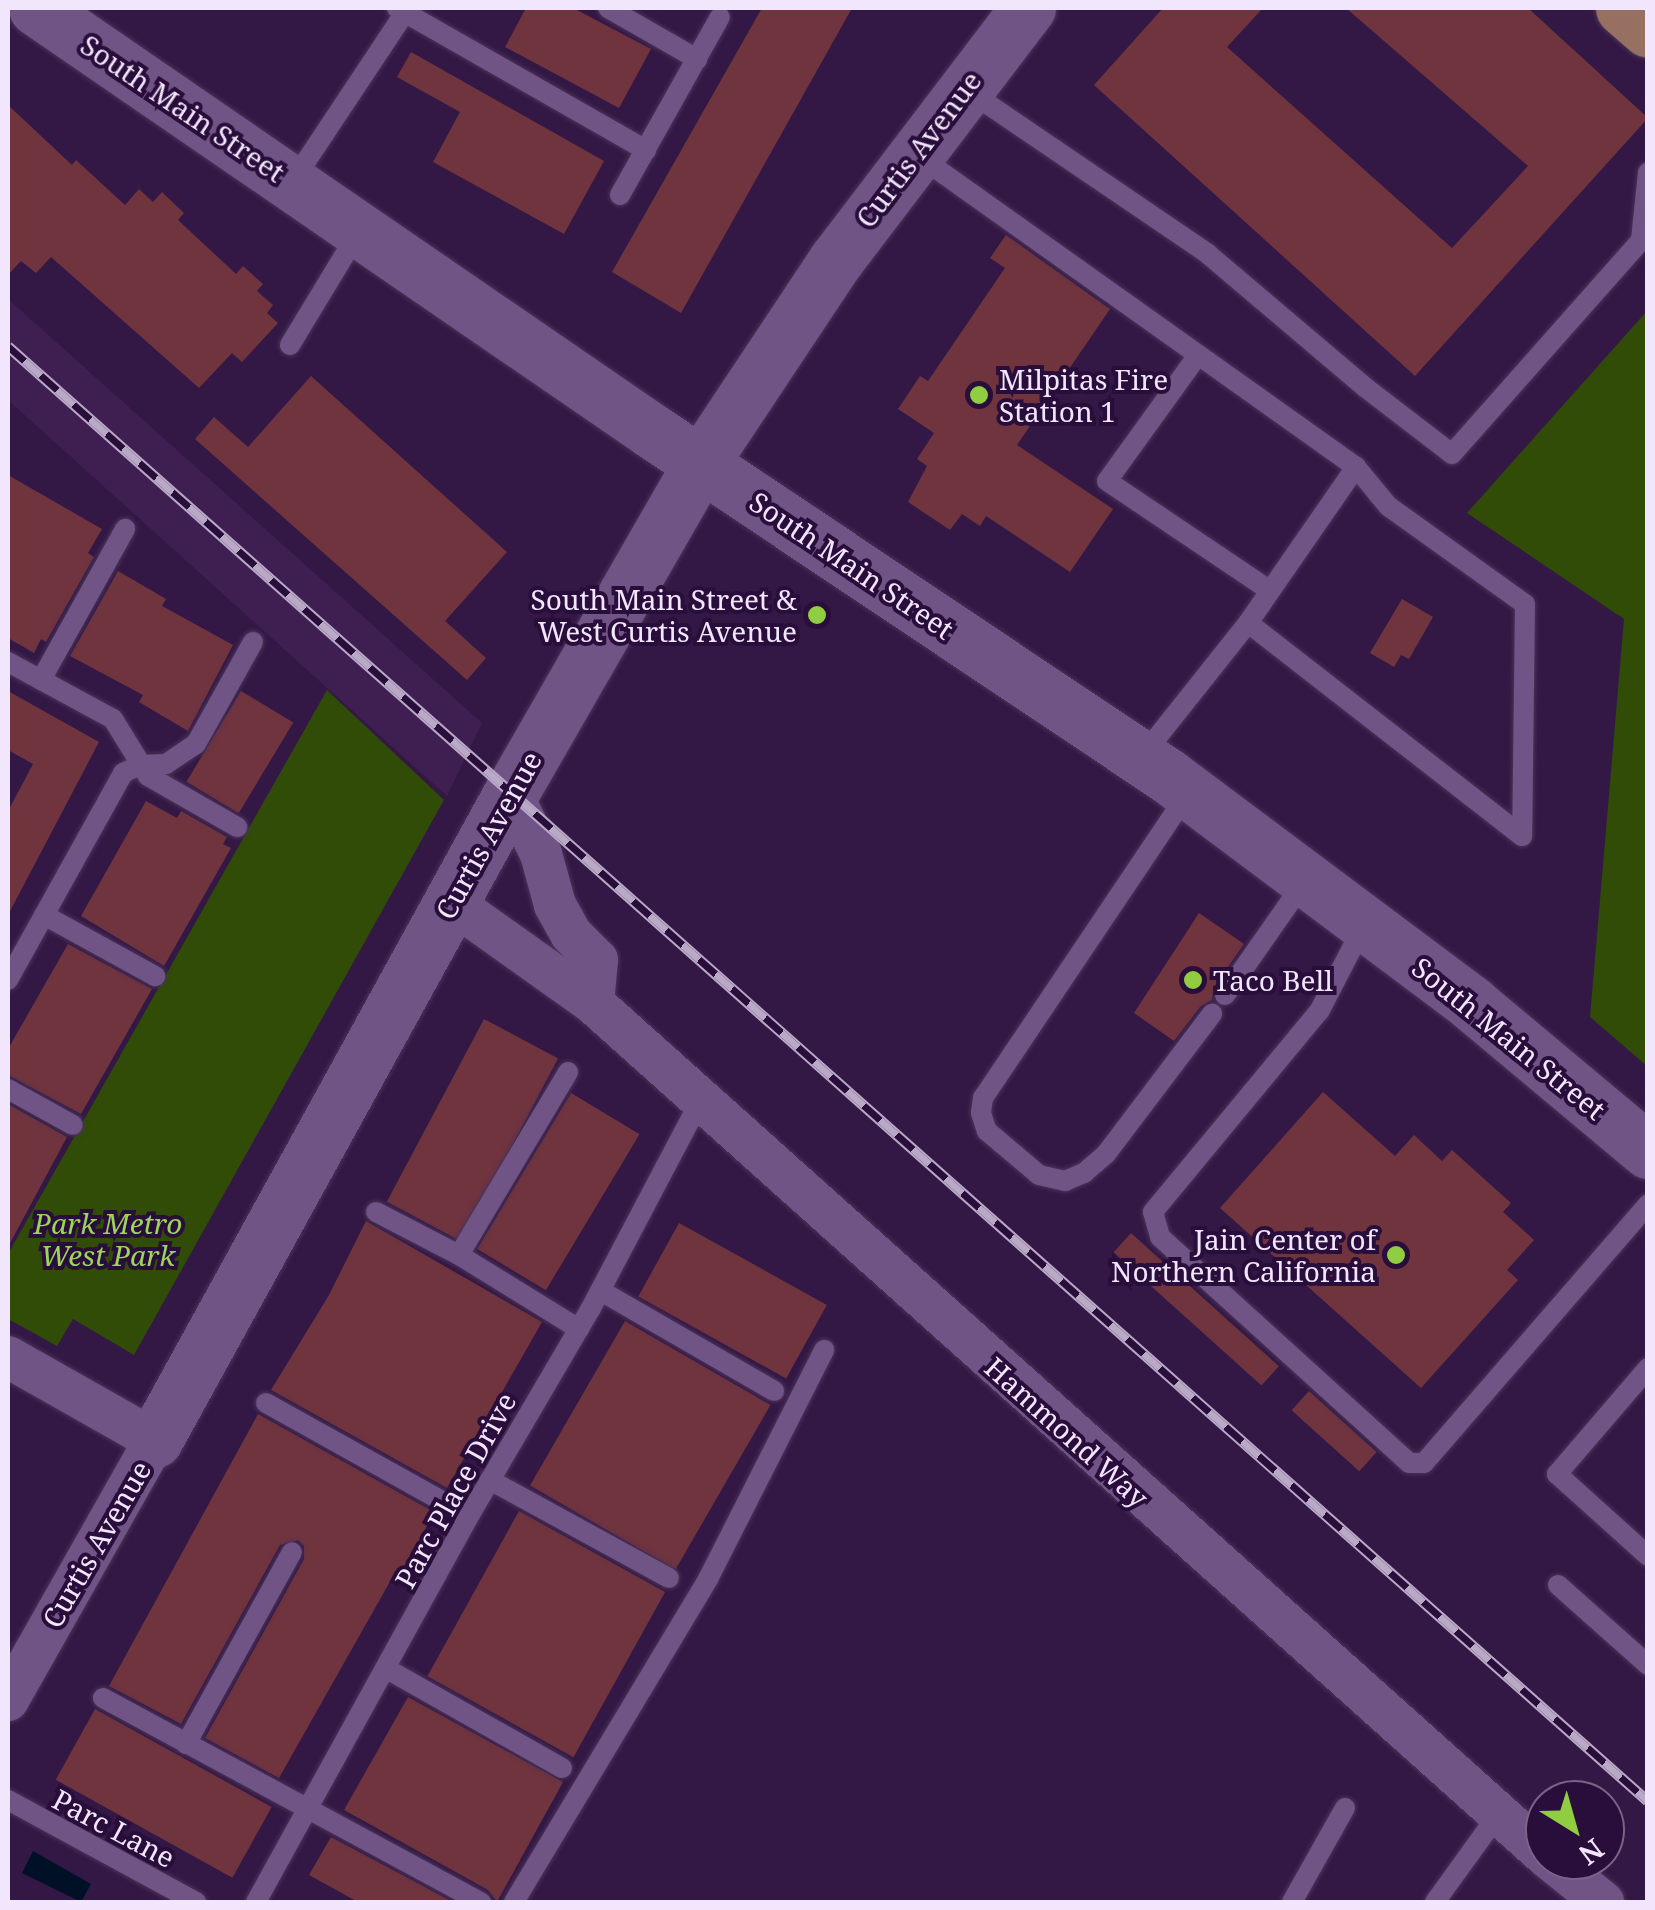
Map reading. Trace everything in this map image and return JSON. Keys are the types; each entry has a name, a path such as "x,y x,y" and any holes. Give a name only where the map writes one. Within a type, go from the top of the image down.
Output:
{"main road":[{"name":"South Main Street","path":"36,8 1189,792 1471,1003 1648,1150"},
{"name":"Curtis Avenue","path":"155,1440 511,793 701,463 836,260 1028,8"},
{"path":"1623,8 1648,30"}],"street":[{"path":"511,793 541,854 555,904 571,934 597,960 593,1004"},
{"name":"Hammond Way","path":"451,902 593,1004 1525,1839"},
{"path":"8,1357 155,1440"},
{"name":"Curtis Avenue","path":"8,1700 155,1440"},
{"path":"1576,1880 1603,1902"}],"lane":[{"path":"608,8 697,59"},
{"path":"292,183 403,9 646,150"},
{"path":"620,195 720,17"},
{"path":"964,88 1208,254 1366,388 1452,454 1641,240 1648,172"},
{"path":"915,154 1356,467 1388,506 1525,604 1522,836 1248,623"},
{"path":"290,345 360,229"},
{"path":"1198,355 1107,481 1268,589"},
{"path":"1141,758 1248,623 1356,467"},
{"path":"41,680 124,529"},
{"path":"8,980 123,773 140,765 166,764 196,744 253,642"},
{"path":"8,662 112,719 148,776 237,827"},
{"path":"1189,792 983,1098 981,1113 987,1132 1040,1175 1065,1181 1084,1173 1106,1154 1212,1014"},
{"path":"1225,995 1306,879"},
{"path":"44,915 154,976"},
{"path":"1365,924 1320,1010 1152,1212 1160,1237 1408,1462 1424,1464 1648,1204"},
{"path":"459,1255 568,1072"},
{"path":"8,1089 74,1125"},
{"name":"Parc Place Drive","path":"256,1902 490,1480 596,1299 700,1103"},
{"path":"376,1212 459,1255 579,1328"},
{"path":"596,1299 774,1391"},
{"path":"514,1902 708,1579 824,1350"},
{"path":"1648,1368 1557,1474 1648,1556"},
{"path":"266,1403 470,1516"},
{"path":"490,1480 669,1578"},
{"path":"186,1744 292,1552"},
{"path":"1558,1585 1648,1665"},
{"path":"386,1669 562,1768"},
{"path":"104,1698 481,1902"},
{"name":"Parc Lane","path":"8,1800 196,1902"},
{"path":"1292,1902 1345,1808"},
{"path":"1434,1902 1497,1816"}],"shaded area":[{"path":"8,299 482,723 447,796 8,400"}],"green space":[{"path":"1647,311 1647,1066 1590,1017 1624,619 1467,513"},
{"name":"Park Metro West Park","path":"327,690 444,800 134,1355 73,1319 57,1346 8,1319 8,1254"}],"water":[{"path":"33,1851 91,1884 81,1902 22,1873"}],"building":[{"path":"526,8 573,8 651,49 619,108 505,47"},
{"path":"762,8 852,8 681,313 612,272"},
{"path":"1163,8 1263,8 1227,47 1452,248 1528,166 1346,8 1528,8 1648,118 1415,376 1094,85"},
{"path":"411,52 604,161 564,234 433,162 460,112 397,77"},
{"path":"8,105 72,165 76,160 125,205 139,189 153,202 162,192 184,213 178,220 236,274 243,266 263,284 257,291 273,305 267,313 278,323 242,362 232,353 199,388 51,257 36,273 21,261 8,275"},
{"name":"Milpitas Fire Station 1","path":"1006,235 1110,309 1017,445 1113,509 1070,572 986,516 980,526 962,514 950,530 908,502 927,466 917,459 934,433 898,409 920,376 928,381 1005,268 990,258"},
{"path":"311,376 507,552 445,621 486,658 467,680 195,439 214,417 248,447"},
{"path":"8,475 102,529 88,553 94,557 46,642 41,639 34,653 8,638"},
{"path":"118,571 166,599 162,606 233,645 188,731 139,702 143,695 70,656"},
{"path":"1402,599 1433,617 1409,659 1401,655 1394,667 1370,653"},
{"path":"8,691 99,742 8,915 8,811 33,764 8,750"},
{"path":"241,691 293,722 239,813 186,782"},
{"path":"146,801 177,818 181,811 227,837 223,844 231,848 164,966 81,916"},
{"name":"Taco Bell","path":"1199,913 1244,944 1214,987 1212,1000 1201,1006 1174,1041 1134,1013"},
{"path":"68,944 152,989 81,1114 8,1075 8,1049"},
{"path":"484,1019 558,1058 461,1241 387,1202"},
{"name":"Jain Center of Northern California","path":"1323,1092 1395,1156 1414,1135 1442,1161 1452,1150 1511,1203 1503,1212 1534,1240 1507,1270 1518,1280 1421,1388 1220,1208"},
{"path":"571,1093 640,1134 546,1290 477,1249"},
{"path":"8,1104 67,1137 8,1247"},
{"path":"366,1221 542,1322 447,1488 271,1390 329,1295"},
{"path":"679,1223 827,1305 786,1378 638,1296"},
{"path":"1131,1233 1279,1366 1261,1385 1114,1252"},
{"path":"625,1321 770,1405 675,1570 530,1486"},
{"path":"1309,1391 1377,1452 1359,1471 1292,1410"},
{"path":"258,1414 434,1512 398,1582 392,1578 279,1778 205,1738 304,1559 304,1546 298,1540 280,1545 181,1724 109,1686"},
{"path":"519,1511 665,1592 573,1757 427,1676"},
{"path":"408,1697 563,1782 497,1902 488,1890 344,1810"},
{"path":"95,1709 272,1807 232,1878 56,1780"},
{"path":"331,1837 453,1902 358,1902 309,1875"}],"railway":[{"path":"8,346 1648,1801"}],"place":[{"name":"Milpitas Fire Station 1","path":"979,395"},
{"name":"South Main Street & West Curtis Avenue","path":"817,615"},
{"name":"Taco Bell","path":"1193,980"},
{"name":"Jain Center of Northern California","path":"1396,1255"}]}
